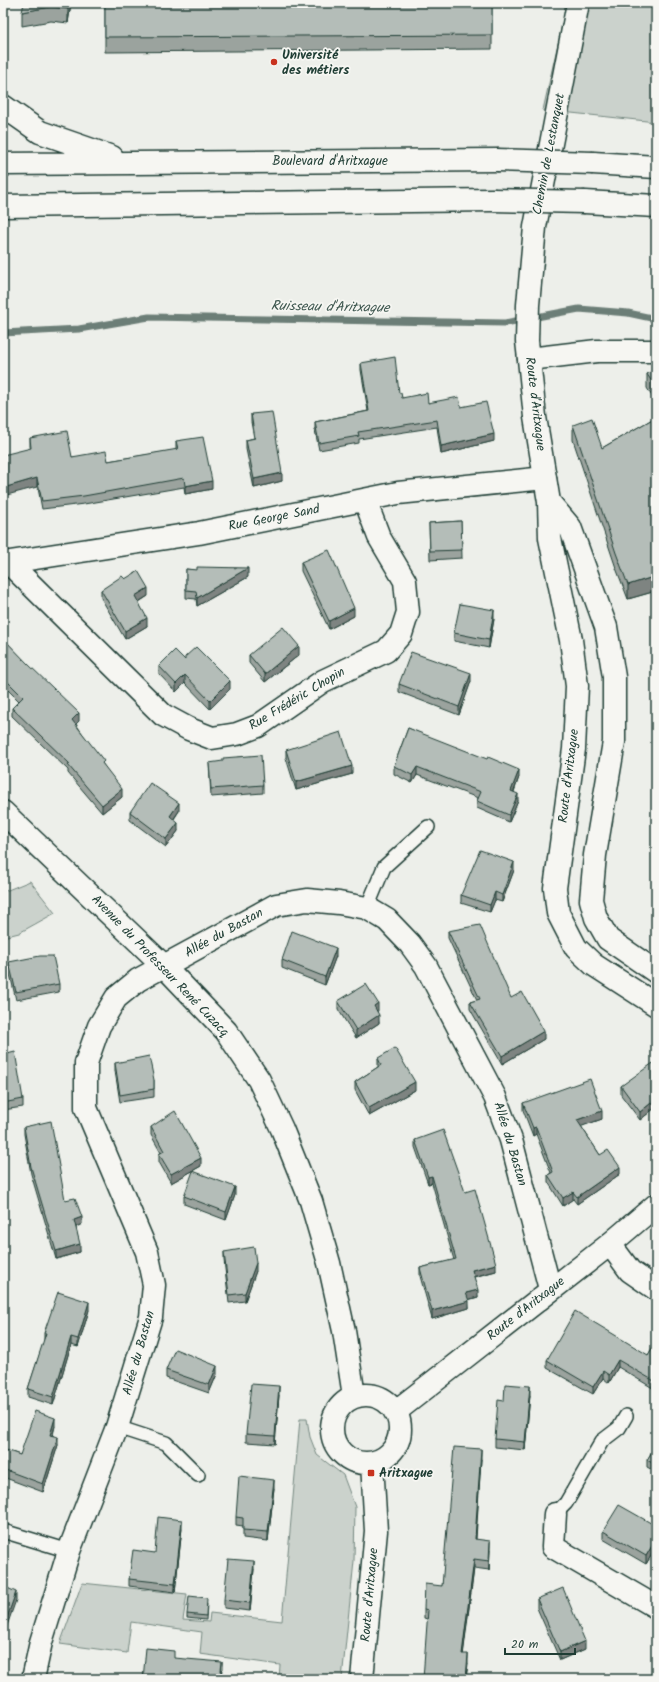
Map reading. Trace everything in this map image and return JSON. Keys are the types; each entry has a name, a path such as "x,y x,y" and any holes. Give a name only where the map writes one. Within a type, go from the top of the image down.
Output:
{"street":[{"name":"Chemin de Lestanquet","path":"528,305 535,227 578,3"},
{"path":"3,106 40,132 130,162"},
{"name":"Boulevard d'Aritxague","path":"3,164 497,160 593,163 656,167"},
{"path":"3,206 493,200 585,202 656,206"},
{"name":"Route d'Aritxague","path":"528,305 529,359 535,417 549,502 550,538 572,640 577,686 574,750 555,888 558,912 576,948 594,965 656,1005"},
{"path":"529,359 597,351 656,351"},
{"name":"Rue George Sand","path":"6,563 199,533 398,493 545,478"},
{"name":"Rue Frédéric Chopin","path":"6,563 163,715 190,729 212,738 238,734 258,726 322,681 386,651 401,634 408,612 405,581 379,537 365,500"},
{"path":"549,502 570,527 606,627 614,677 614,742 595,855 591,900 596,918 608,939 656,972"},
{"name":"Avenue du Professeur René Cuzacq","path":"3,812 164,966 226,1032 259,1080 282,1129 311,1201 329,1262 344,1332 354,1396"},
{"name":"Allée du Bastan","path":"33,1679 42,1642 69,1551 117,1427 151,1317 154,1284 147,1252 86,1108 86,1063 99,1026 116,998 138,980 276,905 307,900 339,903 367,908 387,920 410,944 426,966 496,1097 511,1140 550,1289"},
{"name":"Route d'Aritxague","path":"395,1412 550,1289 610,1244 656,1205"},
{"path":"610,1244 630,1271 656,1289"},
{"path":"373,1395 390,1404 395,1412 400,1433 397,1444 391,1453 382,1460 372,1463 358,1463 345,1458 336,1447 332,1438 331,1428 333,1418 338,1409 354,1396 373,1395"},
{"name":"Route d'Aritxague","path":"362,1679 376,1531 372,1463"},
{"path":"555,1514 553,1547 656,1608"}],"lane":[{"path":"367,908 384,867 428,827"},
{"path":"555,1514 566,1503 602,1441 619,1428 626,1416"},
{"path":"117,1427 166,1443 198,1475"},
{"path":"3,1531 69,1551"}],"shaded area":[{"path":"567,3 656,3 656,122 543,110"},
{"path":"30,881 55,913 19,933 3,937 3,892"},
{"path":"300,1419 307,1419 310,1437 317,1455 343,1475 355,1507 354,1561 342,1679 279,1679 280,1665 200,1654 202,1632 131,1622 127,1653 60,1644 82,1583 187,1594 183,1620 209,1622 210,1613 282,1621"}],"building":[{"path":"24,3 68,3 68,9 51,7 22,12"},
{"path":"105,3 492,3 492,35 105,37"},
{"path":"395,357 399,393 401,393 402,398 427,393 428,403 459,397 461,407 486,402 494,434 441,446 437,420 358,432 359,436 319,443 315,422 369,411 361,363"},
{"path":"656,369 656,388 647,374"},
{"path":"272,412 282,473 254,479 246,440 255,438 251,414"},
{"path":"656,417 656,576 628,585 573,425 592,418 602,448"},
{"path":"67,431 72,457 106,451 108,461 178,449 176,441 203,437 212,481 185,486 184,478 84,496 42,501 37,478 3,488 3,455 31,448 30,438"},
{"path":"461,521 462,550 430,551 429,523"},
{"path":"329,550 354,608 329,621 301,562"},
{"path":"197,567 248,568 197,598 196,591 186,590 186,569 197,570"},
{"path":"138,571 148,588 135,596 147,618 125,631 101,590 122,576 125,579"},
{"path":"460,604 494,610 489,640 454,633"},
{"path":"283,627 299,646 265,674 249,655"},
{"path":"3,638 79,713 72,720 104,761 102,763 122,789 102,805 68,765 70,764 12,708 23,697 3,677"},
{"path":"196,647 230,681 210,701 185,675 176,684 159,666 175,650 185,660 185,657"},
{"path":"411,652 471,673 459,707 399,684"},
{"path":"408,728 519,770 511,791 518,794 509,815 477,801 481,792 417,767 412,775 394,766"},
{"path":"341,732 352,766 296,782 286,750"},
{"path":"261,755 263,785 211,789 209,763 223,761 223,758"},
{"path":"150,783 179,803 170,816 178,823 166,839 130,812"},
{"path":"480,850 514,862 502,895 495,892 490,905 461,895"},
{"path":"480,925 511,998 522,992 544,1031 502,1056 470,1002 480,999 448,931"},
{"path":"292,931 336,948 325,977 282,960"},
{"path":"40,956 53,956 59,984 16,992 9,962"},
{"path":"366,984 378,1003 374,1006 379,1015 356,1030 338,1001"},
{"path":"395,1048 415,1082 369,1108 355,1082 381,1065 378,1058"},
{"path":"15,1052 23,1099 3,1103 3,1055"},
{"path":"149,1056 154,1080 154,1089 120,1095 115,1063"},
{"path":"653,1063 656,1067 656,1099 640,1112 621,1086"},
{"path":"590,1079 602,1111 577,1120 600,1155 608,1150 620,1167 577,1197 573,1192 563,1198 548,1175 553,1172 536,1127 533,1128 523,1103"},
{"path":"175,1111 201,1158 171,1174 159,1154 164,1151 151,1127"},
{"path":"51,1121 65,1200 75,1198 82,1217 74,1220 80,1244 56,1251 31,1167 24,1127"},
{"path":"443,1130 465,1192 475,1189 496,1264 472,1270 478,1290 466,1293 469,1301 432,1311 420,1268 456,1259 432,1176 428,1177 415,1140"},
{"path":"193,1171 235,1187 226,1212 184,1196"},
{"path":"254,1247 256,1263 245,1293 229,1295 224,1252"},
{"path":"58,1292 89,1302 78,1339 71,1337 53,1397 28,1389 46,1333 44,1333"},
{"path":"575,1311 648,1355 656,1342 656,1382 618,1360 609,1375 603,1371 593,1387 547,1360"},
{"path":"175,1349 217,1366 209,1385 166,1370"},
{"path":"251,1384 279,1386 275,1436 246,1434"},
{"path":"505,1384 530,1386 525,1442 495,1439 498,1400 504,1401"},
{"path":"35,1411 55,1418 50,1435 58,1437 43,1484 3,1469 3,1449 20,1455"},
{"path":"656,1445 656,1465 647,1460"},
{"path":"454,1447 481,1449 475,1539 490,1541 489,1561 474,1559 462,1654 468,1654 466,1679 423,1679 428,1610 424,1609 425,1584 442,1586"},
{"path":"239,1476 274,1480 268,1532 243,1530 243,1518 236,1517"},
{"path":"619,1505 656,1526 656,1539 646,1556 603,1531"},
{"path":"158,1517 182,1520 175,1584 129,1579 133,1550 155,1553"},
{"path":"228,1559 254,1561 250,1603 224,1600"},
{"path":"3,1586 16,1592 3,1629"},
{"path":"563,1588 585,1641 560,1652 537,1599"},
{"path":"189,1596 207,1598 206,1616 187,1614"},
{"path":"146,1648 174,1651 174,1658 222,1662 220,1679 143,1679"}],"waterway":[{"name":"Ruisseau d'Aritxague","path":"3,333 79,329 149,317 505,323 579,309 628,313 656,319"}],"place":[{"name":"Université des métiers","path":"274,62"},
{"name":"Aritxague","path":"371,1473"}]}
